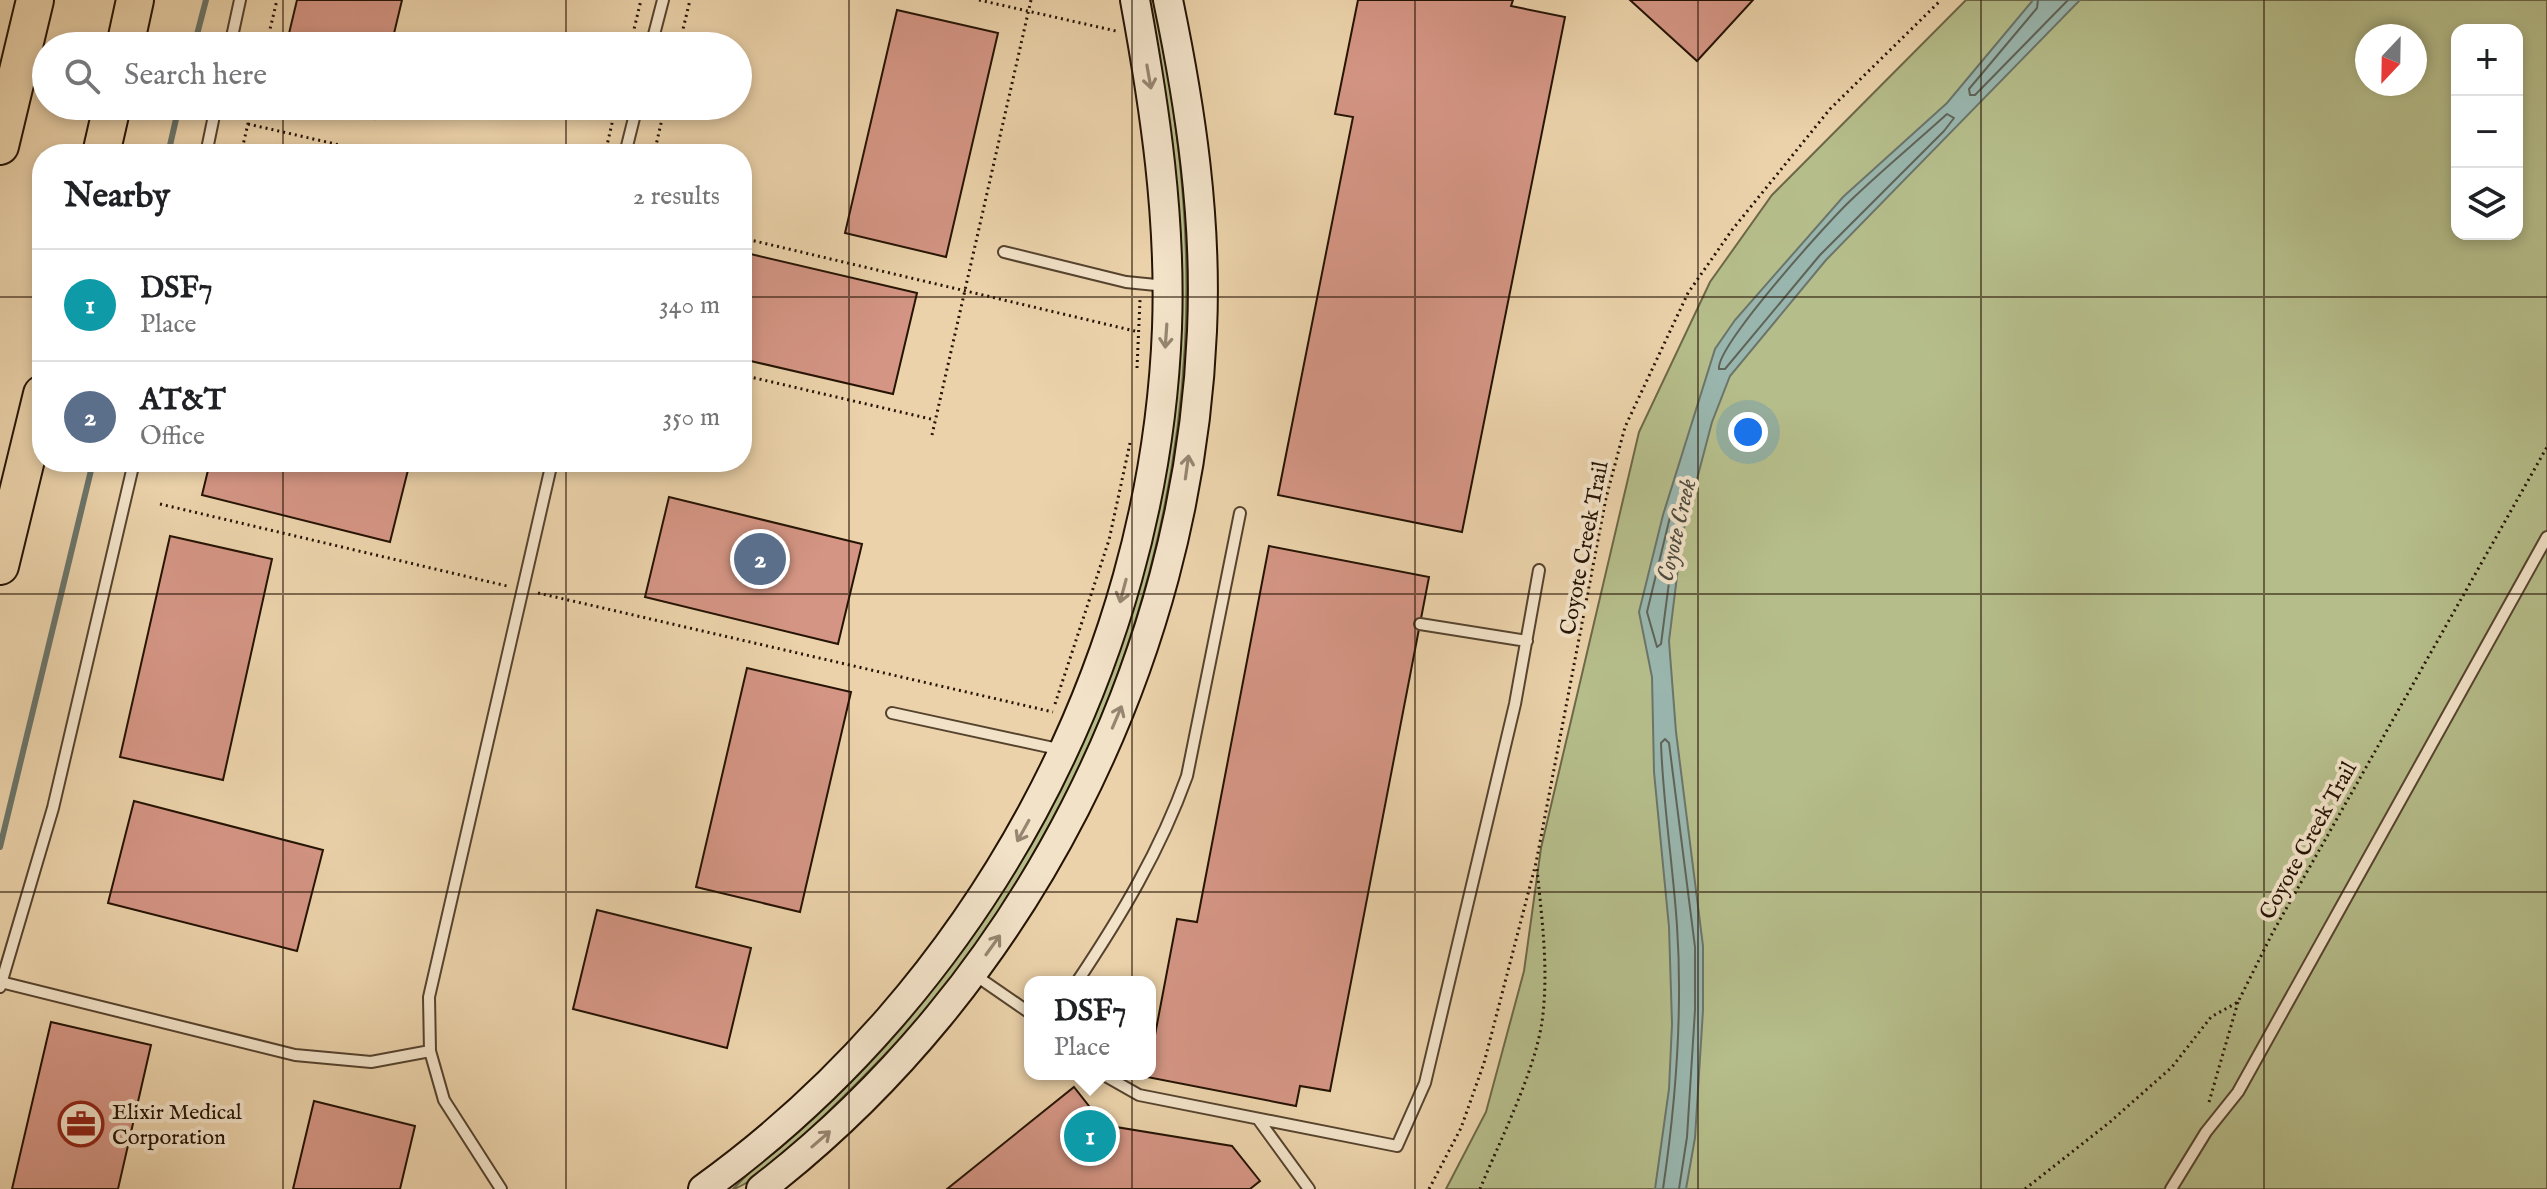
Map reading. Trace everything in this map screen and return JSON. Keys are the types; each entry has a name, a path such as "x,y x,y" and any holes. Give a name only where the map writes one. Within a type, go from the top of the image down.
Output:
{"highway":[{"path":"3,132 35,0"},
{"path":"33,32 42,0"},
{"path":"128,32 135,0"},
{"path":"3,132 32,34"},
{"path":"103,144 109,120"},
{"path":"0,566 32,435"}],"main road":[{"path":"703,1189 806,1105 859,1052 924,977 972,913 1007,858 1052,748 1116,617 1142,516 1161,402 1154,285 1163,177 1135,0"},
{"path":"761,1189 875,1087 972,973 1037,877 1099,759 1150,627 1181,503 1196,406 1203,254 1188,98 1168,0"}],"lane":[{"path":"233,32 240,0"},
{"path":"655,32 663,0"},
{"path":"208,144 213,120"},
{"path":"628,144 634,120"},
{"path":"1004,252 1154,285"},
{"path":"132,472 53,808 1,984 295,1055 371,1062 430,1051"},
{"path":"501,1189 444,1100 430,1051 429,997 550,472"},
{"path":"1081,976 1129,903 1176,808 1187,776 1240,513"},
{"path":"2171,1189 2206,1132 2238,1092 2547,537"},
{"path":"1113,1080 1139,1095 1397,1146 1425,1083 1527,641 1539,570"},
{"path":"1420,624 1527,641"},
{"path":"892,713 1052,748"},
{"path":"972,973 1024,1009"},
{"path":"1258,1119 1309,1189"}],"path":[{"path":"269,32 277,0"},
{"path":"633,32 641,0"},
{"path":"682,32 690,0"},
{"path":"979,0 1142,37"},
{"path":"932,435 1031,0"},
{"name":"Coyote Creek Trail","path":"1429,1189 1461,1128 1484,1063 1536,863 1606,498 1625,427 1688,293 1780,168 1830,109 1941,0"},
{"path":"243,144 249,120"},
{"path":"607,144 613,120"},
{"path":"656,144 662,120"},
{"path":"248,124 335,144"},
{"path":"752,240 1140,332"},
{"path":"1137,380 1140,332 1154,285"},
{"path":"752,377 935,420"},
{"path":"1052,748 1053,712 1109,540 1131,441"},
{"name":"Coyote Creek Trail","path":"2025,1189 2110,1122 2172,1067 2211,1017 2238,1002 2273,932 2547,447"},
{"path":"160,504 1053,712"},
{"path":"1480,1189 1516,1101 1541,1025 1546,962 1536,863"},
{"path":"2206,1132 2208,1107 2238,1002"}],"green space":[{"path":"1141,0 1153,0 1172,96 1185,220 1186,302 1175,445 1156,546 1128,644 1091,740 1046,833 993,920 932,1002 863,1077 779,1157 745,1184 733,1189 811,1110 1063,769 1169,385"},
{"path":"1966,0 2547,0 2547,1189 1446,1189 1486,1112 1524,971 1541,848 1639,432 1710,282 1772,195"}],"water":[{"name":"Coyote Creek","path":"2033,0 2080,0 1826,260 1730,376 1712,422 1682,536 1669,641 1676,732 1703,946 1703,1010 1695,1138 1686,1189 1655,1189 1669,1089 1672,1024 1669,927 1654,772 1652,677 1639,612 1663,515 1715,349 1735,320 1843,197 1947,103"}],"building":[{"path":"297,0 402,0 394,32 289,32"},
{"path":"1358,0 1513,0 1511,6 1565,17 1462,532 1278,495 1353,117 1335,114"},
{"path":"1630,0 1753,0 1697,61"},
{"path":"897,10 998,33 946,257 845,233"},
{"path":"752,254 917,293 893,394 752,361"},
{"path":"208,472 408,472 390,542 202,495"},
{"path":"669,497 862,544 838,644 645,597"},
{"path":"170,536 272,559 223,780 120,757"},
{"path":"1269,546 1429,577 1330,1091 1300,1086 1296,1106 1156,1079 1156,1030 1177,919 1197,922"},
{"path":"747,668 851,692 800,912 696,887"},
{"path":"134,801 323,850 297,951 108,903"},
{"path":"597,910 751,948 727,1048 573,1009"},
{"path":"51,1022 151,1045 118,1189 12,1189"},
{"path":"1074,1087 1104,1125 1232,1146 1260,1181 1250,1189 947,1189"},
{"path":"314,1101 415,1126 400,1189 293,1189"}],"waterway":[{"path":"198,32 206,0"},
{"path":"170,144 176,120"},
{"path":"0,847 91,472"}],"place":[{"name":"AT&T","path":"760,559"},
{"name":"Elixir Medical Corporation","path":"81,1124"},
{"name":"DSF7","path":"1090,1136"}]}
